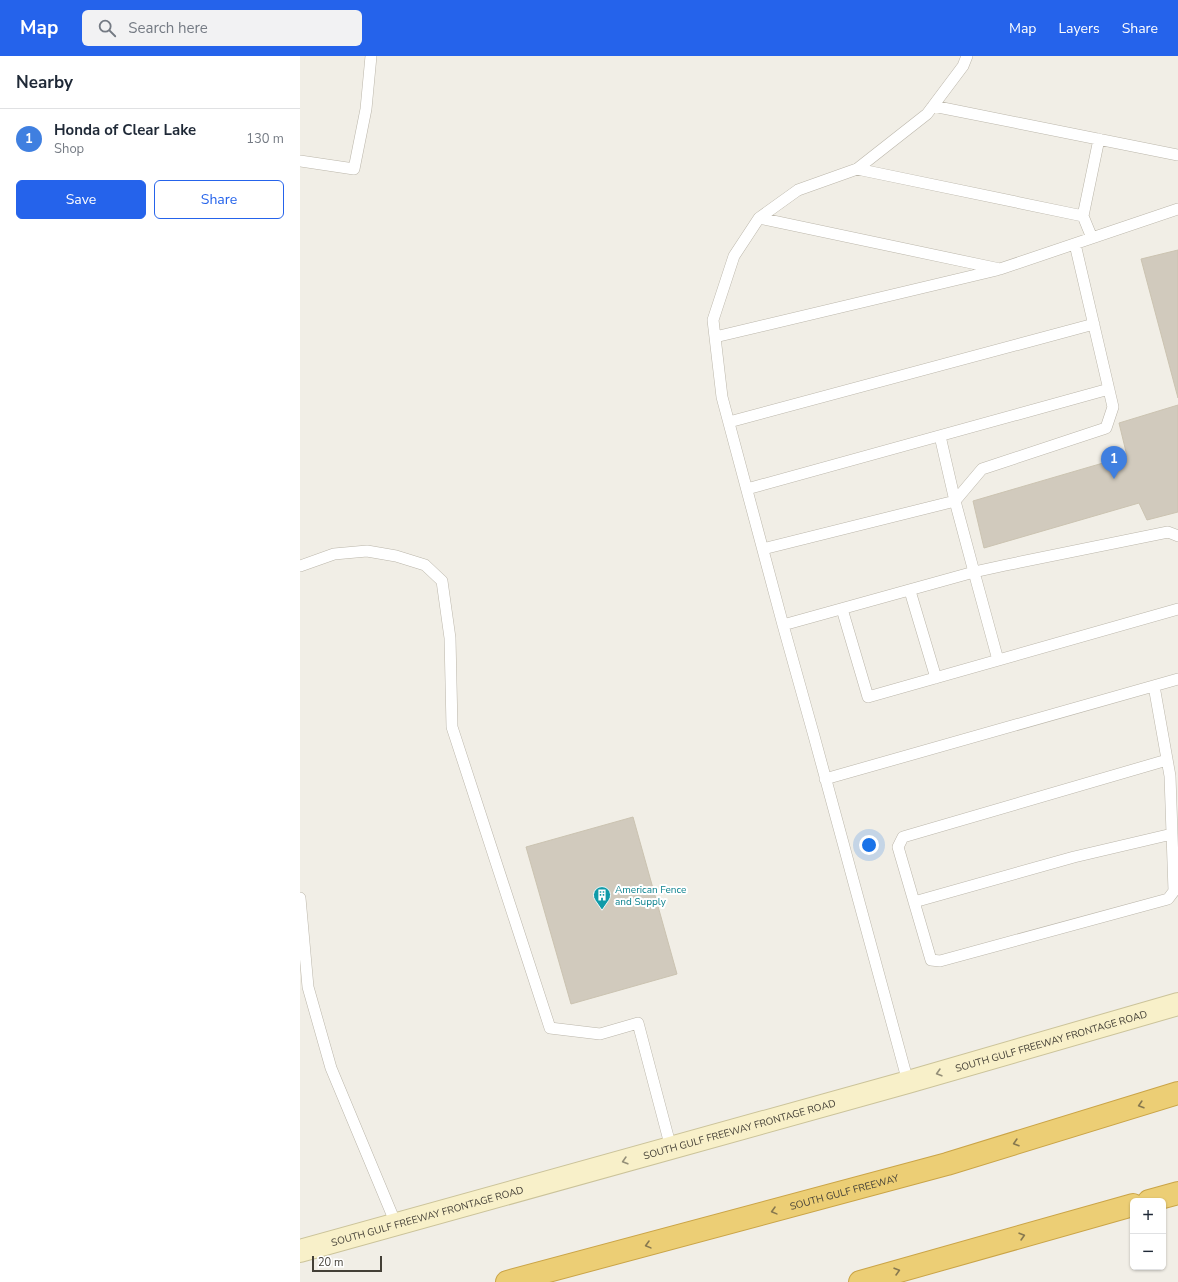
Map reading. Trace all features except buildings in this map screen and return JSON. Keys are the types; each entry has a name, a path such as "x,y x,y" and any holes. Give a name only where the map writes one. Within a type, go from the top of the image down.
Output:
{"highway":[{"name":"SOUTH GULF FREEWAY","path":"507,1282 947,1164 1178,1093"},
{"path":"1160,1198 1178,1193"},
{"path":"860,1282 1130,1207"}],"main road":[{"name":"SOUTH GULF FREEWAY FRONTAGE ROAD","path":"300,1251 908,1082 1178,1004"}],"lane":[{"path":"300,161 354,169 366,109 371,56"},
{"path":"908,1082 722,397 713,320 734,256 759,218 798,190 857,169 927,114 963,66 968,56"},
{"path":"933,106 1178,155"},
{"path":"1092,238 1083,216 1099,139"},
{"path":"857,169 1083,216"},
{"path":"715,337 1000,269 1178,209"},
{"path":"759,218 1000,269"},
{"path":"763,549 955,501 982,469 1106,428 1113,407 1075,244"},
{"path":"729,422 1094,324"},
{"path":"747,489 1109,389"},
{"path":"940,436 955,501 998,660"},
{"path":"783,625 974,572 1168,532 1178,536"},
{"path":"300,566 334,554 366,551 396,556 425,565 442,581 450,638 452,727 550,1028 600,1034 638,1023 671,1148"},
{"path":"910,591 936,678"},
{"path":"842,609 868,697 1178,610"},
{"path":"826,779 1178,679"},
{"path":"1154,686 1170,776 1174,891 1168,899 940,961 931,960 898,847 903,837 1167,760"},
{"path":"914,902 1074,857 1172,834"},
{"path":"300,898 308,987 331,1068 396,1224"}],"place":[{"name":"Honda of Clear Lake","path":"1114,479"},
{"name":"American Fence and Supply","path":"602,910"}]}
